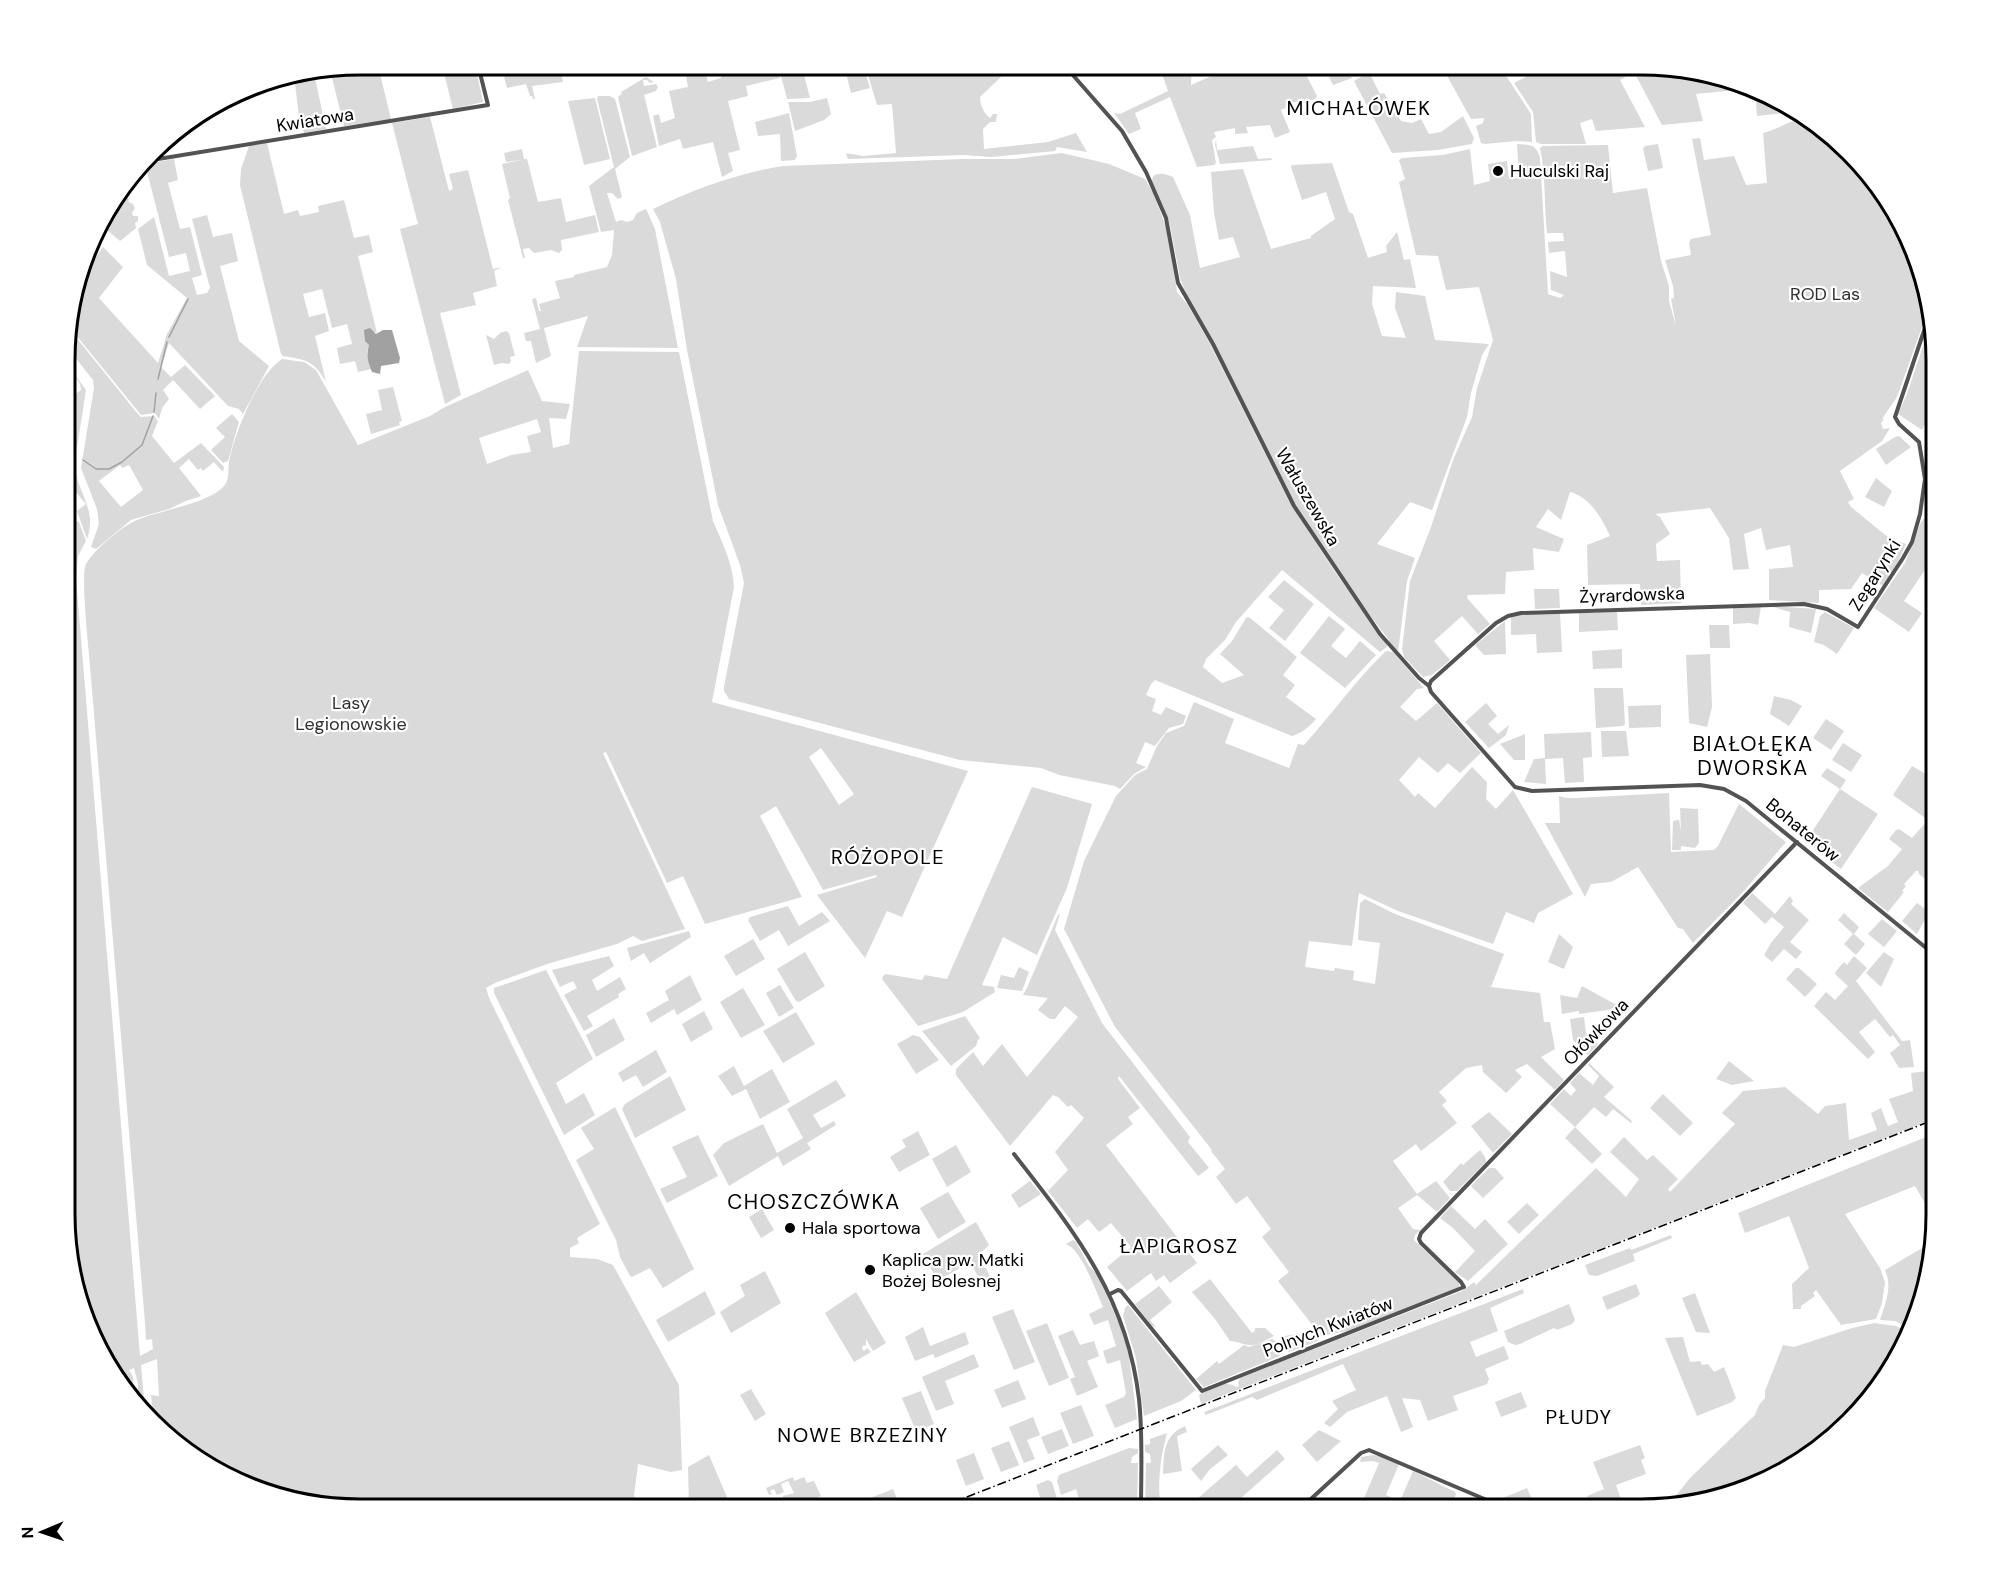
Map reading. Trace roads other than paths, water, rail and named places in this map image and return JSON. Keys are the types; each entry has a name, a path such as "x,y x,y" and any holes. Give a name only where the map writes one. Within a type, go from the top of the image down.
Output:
{"street":[{"name":"Kwiatowa","path":"157,159 488,105 481,75"},
{"name":"Wałuszewska","path":"1073,75 1122,131 1146,172 1166,218 1178,283 1213,344 1294,506 1380,634 1429,686 1431,692 1515,787 1522,790"},
{"name":"Zegarynki","path":"1858,627 1912,542 1920,514 1925,481 1918,440 1899,424 1895,417 1924,330"},
{"name":"Żyrardowska","path":"1429,686 1431,681 1496,623 1508,616 1521,613 1804,604 1827,609 1858,627"},
{"name":"Bohaterów","path":"1522,790 1556,791 1700,785 1735,794 1926,948"},
{"name":"Ołówkowa","path":"1464,1287 1421,1243 1419,1239 1421,1233 1797,842"},
{"path":"1014,1154 1079,1240 1110,1294 1126,1337 1137,1384 1140,1416 1141,1499"},
{"name":"Polnych Kwiatów","path":"1110,1294 1118,1290 1122,1291 1202,1391 1464,1287"},
{"path":"1310,1499 1361,1453 1369,1450 1484,1499"}],"waterway":[{"path":"169,337 188,299"},
{"path":"158,379 167,342"},
{"path":"154,412 156,393"},
{"path":"83,460 96,469 109,469 122,462 142,445 153,416"}],"railway":[{"path":"962,1499 1926,1123"}],"place":[{"name":"Huculski Raj","path":"1498,171"},
{"name":"Hala sportowa","path":"790,1228"},
{"name":"Kaplica pw. Matki Bożej Bolesnej","path":"870,1270"}],"district":[{"name":"MICHAŁÓWEK","path":"1359,108"},
{"name":"BIAŁOŁĘKA DWORSKA","path":"1753,756"},
{"name":"RÓŻOPOLE","path":"888,857"},
{"name":"CHOSZCZÓWKA","path":"814,1202"},
{"name":"ŁAPIGROSZ","path":"1179,1246"},
{"name":"PŁUDY","path":"1579,1417"},
{"name":"NOWE BRZEZINY","path":"863,1435"}],"park label":[{"name":"ROD Las","path":"1825,294"},
{"name":"Lasy Legionowskie","path":"351,713"}]}
